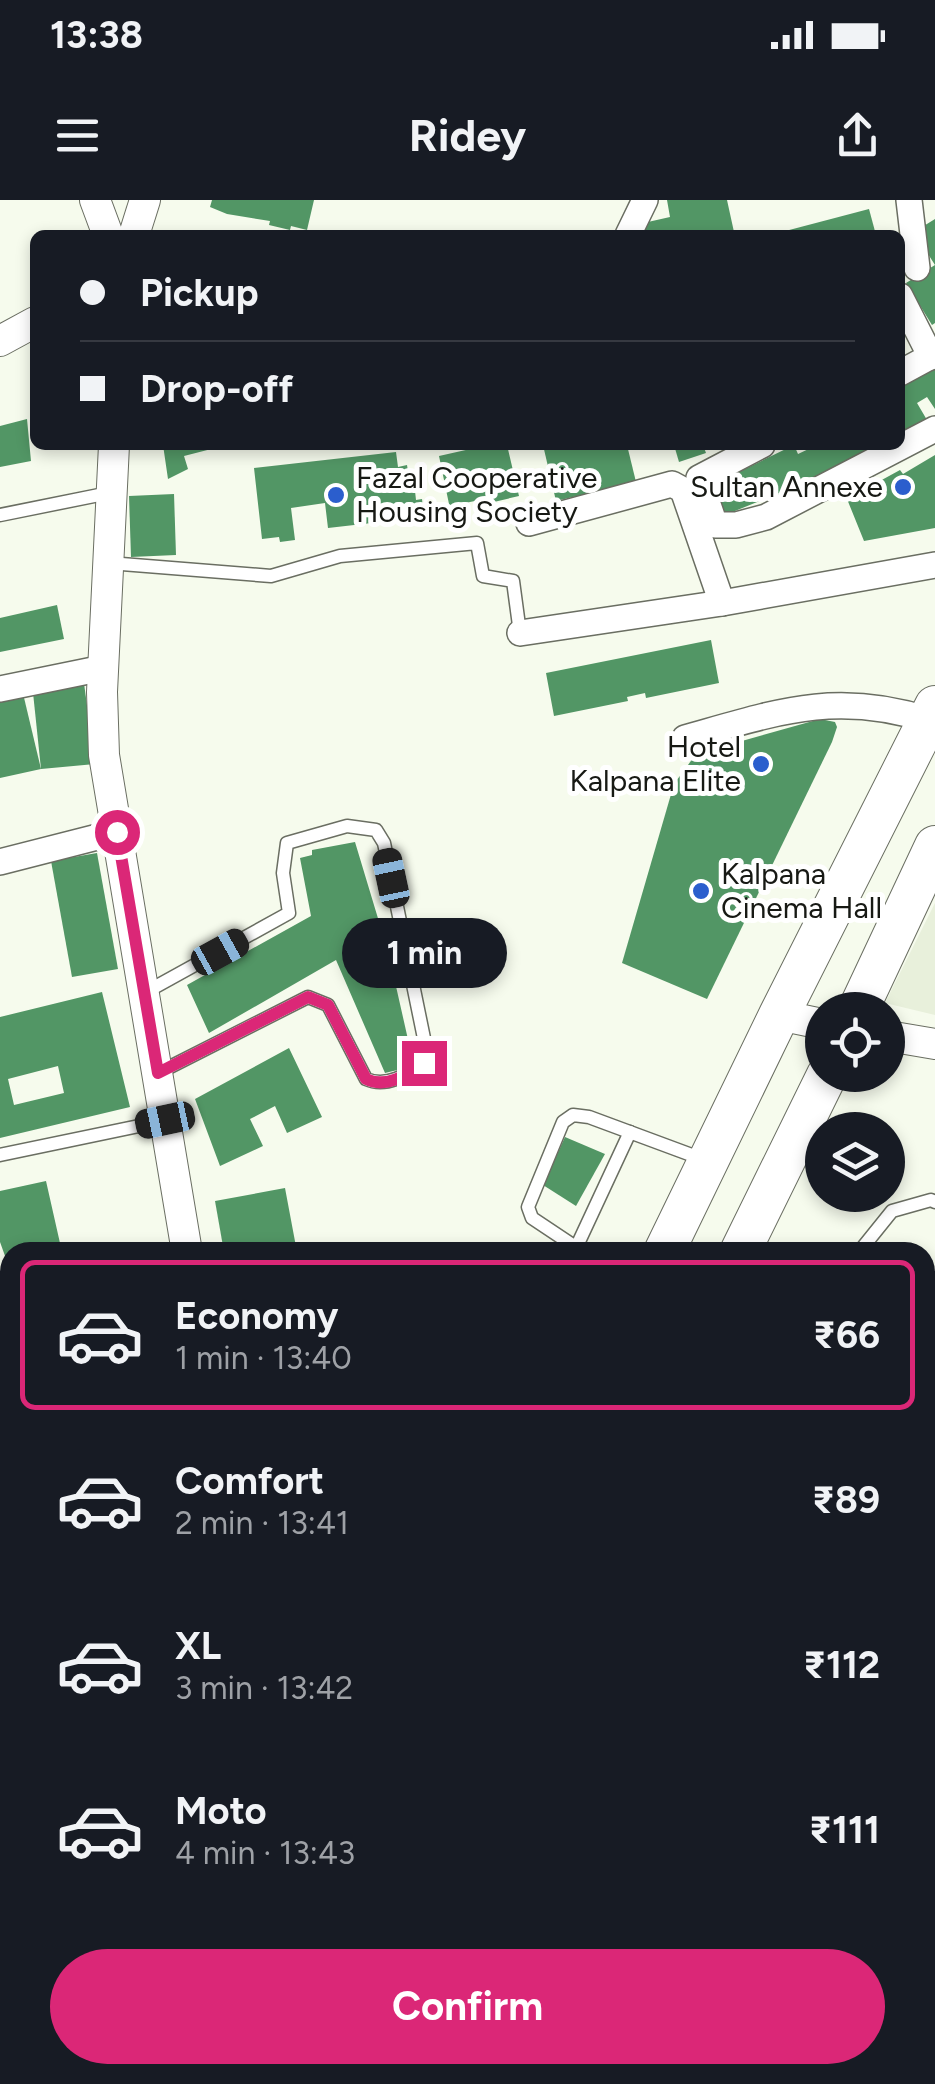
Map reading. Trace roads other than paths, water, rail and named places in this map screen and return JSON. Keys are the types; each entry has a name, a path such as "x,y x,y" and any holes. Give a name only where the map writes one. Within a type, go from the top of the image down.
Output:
{"main road":[{"path":"669,1242 932,713"},
{"path":"866,992 935,846"},
{"path":"745,1242 819,1092"}],"street":[{"path":"95,200 106,230"},
{"path":"136,230 145,200"},
{"path":"630,230 645,200"},
{"path":"908,200 917,268"},
{"path":"905,305 933,355 905,370"},
{"path":"0,341 30,325"},
{"path":"905,445 935,430"},
{"path":"114,450 103,668 104,755 185,1242"},
{"path":"752,450 699,478 715,525 736,525 766,517 896,450"},
{"path":"529,523 672,484 683,490 722,603"},
{"path":"520,632 722,603 935,565"},
{"path":"0,688 103,668"},
{"path":"684,738 792,707 891,708 932,713"},
{"path":"0,862 117,832"},
{"path":"779,1015 805,1020"},
{"path":"905,1039 935,1044"}],"lane":[{"path":"0,515 112,492"},
{"path":"108,562 271,576 340,556 477,543 483,576 513,581 520,632"},
{"path":"144,993 289,914 282,872 287,843 347,826 376,830 384,843 392,881 427,1053 424,1063 386,1082 375,1084 366,1079 328,1005 308,997 158,1073"},
{"path":"568,1242 532,1218 528,1208 563,1122 573,1116 590,1117 708,1162"},
{"path":"0,1155 165,1120"},
{"path":"583,1242 630,1132"},
{"path":"867,1242 892,1211 935,1202"}],"place":[{"name":"Sultan Annexe","path":"903,487"},
{"name":"Fazal Cooperative Housing Society","path":"336,495"},
{"name":"Hotel Kalpana Elite","path":"761,764"},
{"name":"Kalpana Cinema Hall","path":"701,891"}]}
